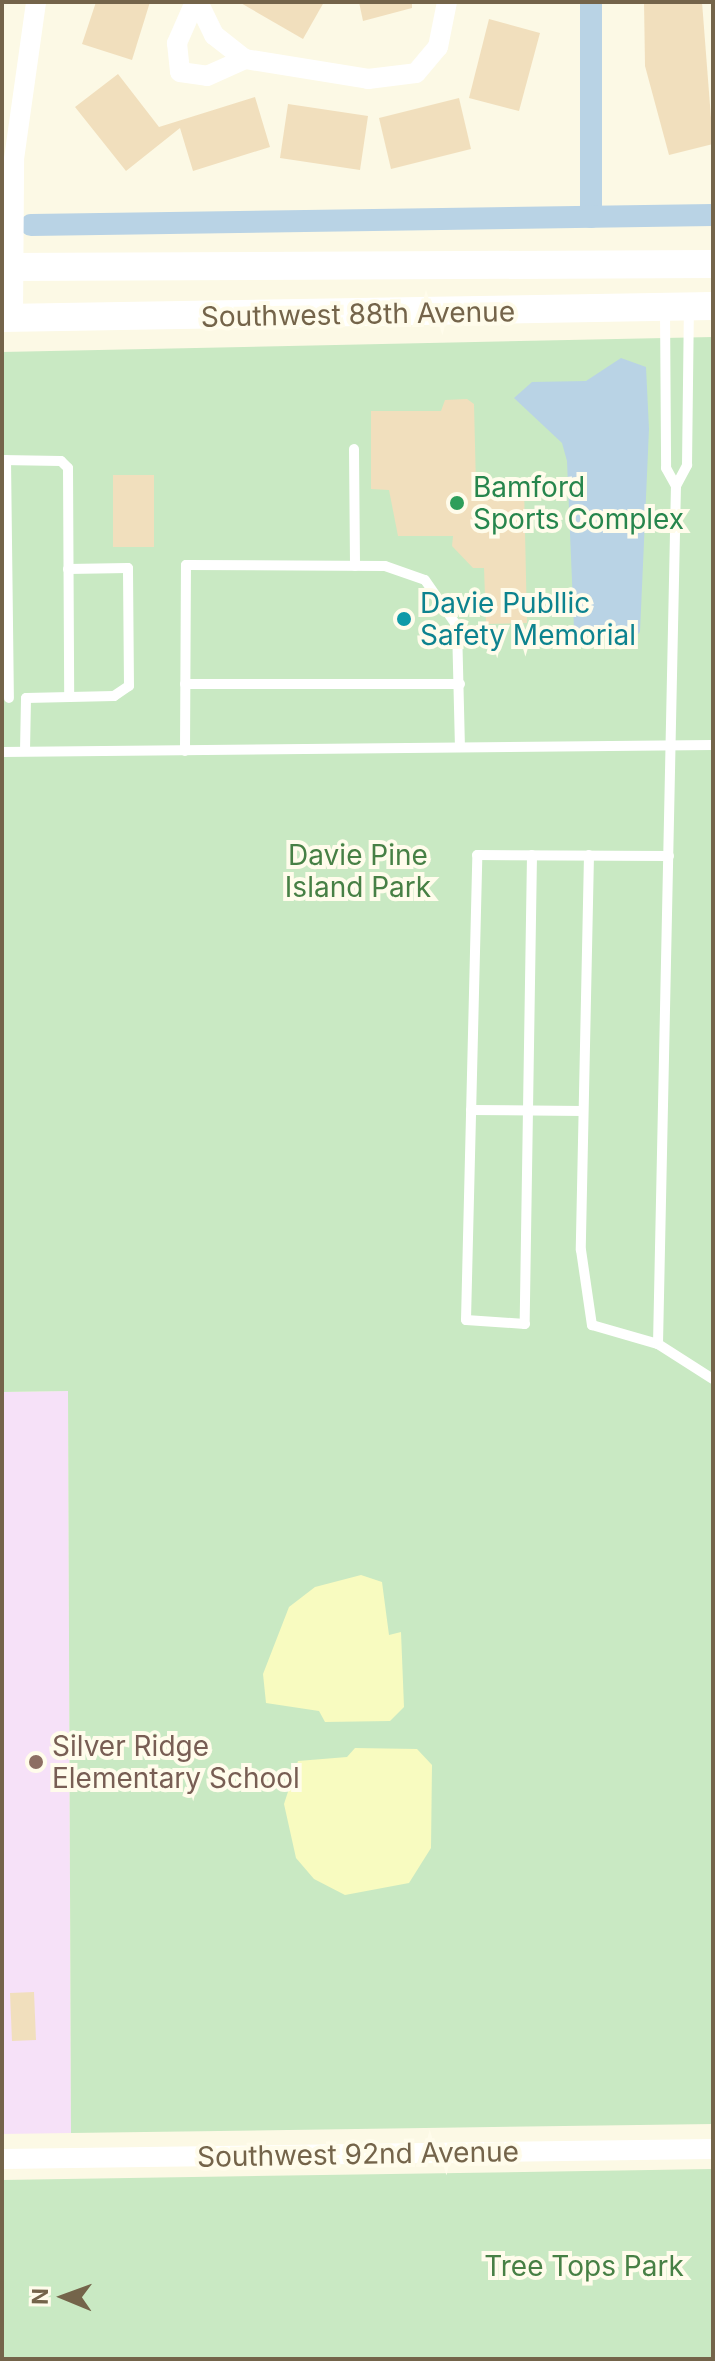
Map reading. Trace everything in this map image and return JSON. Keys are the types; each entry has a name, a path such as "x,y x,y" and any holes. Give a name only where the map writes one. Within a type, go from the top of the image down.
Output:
{"main road":[{"name":"Southwest 88th Avenue","path":"7,267 713,264"},
{"name":"Southwest 88th Avenue","path":"7,318 689,307"}],"street":[{"path":"7,318 14,159 36,2"},
{"path":"197,2 214,35 245,59 368,79 416,73 438,47 447,2"},
{"path":"197,2 177,43 180,72 207,76 245,59"},
{"name":"Southwest 92nd Avenue","path":"2,2159 713,2149"}],"lane":[{"path":"676,486 666,468 689,307"},
{"path":"658,1344 676,486 687,465 689,307"},
{"path":"354,449 355,566"},
{"path":"68,569 128,568 129,686 114,696 6,698 4,460 61,461 68,468 68,569 69,696"},
{"path":"185,751 186,565 399,568 435,588 457,626 460,747"},
{"path":"185,684 460,684"},
{"path":"25,751 26,698"},
{"path":"2,752 713,745"},
{"path":"532,855 525,1324 466,1320 477,855 532,855 589,855 669,856"},
{"path":"589,855 581,1250 592,1325 658,1344 713,1379"},
{"path":"471,1110 583,1111"}],"shaded area":[{"name":"Silver Ridge Elementary School","path":"68,1391 71,2133 2,2134 2,1392"}],"green space":[{"name":"Davie Pine Island Park","path":"713,337 713,2124 71,2133 68,1391 2,1392 2,352"},
{"name":"Tree Tops Park","path":"713,2169 713,2359 2,2359 2,2180"}],"sand":[{"path":"361,1575 382,1582 389,1635 401,1632 404,1707 390,1721 325,1722 319,1711 266,1703 263,1674 289,1607 315,1587"},
{"path":"355,1748 417,1749 432,1765 431,1848 409,1883 345,1895 314,1879 296,1858 284,1804 298,1761 347,1757"}],"water":[{"path":"621,358 646,367 649,429 640,632 630,642 574,629 567,461 562,443 514,398 532,382 586,381"}],"building":[{"path":"96,2 150,2 132,60 82,44"},
{"path":"239,2 324,2 303,39"},
{"path":"359,2 412,2 412,8 363,21"},
{"path":"644,2 702,2 713,144 669,155 645,66"},
{"path":"489,19 540,33 519,111 469,98"},
{"path":"118,74 159,127 255,97 270,147 193,171 180,128 126,171 75,107"},
{"path":"459,98 471,149 391,169 379,118"},
{"path":"288,104 368,116 360,170 280,158"},
{"name":"Bamford Sports Complex","path":"467,399 474,404 476,486 524,485 527,623 486,624 484,568 473,568 452,546 453,536 398,536 389,490 371,489 371,411 441,411 445,400"},
{"path":"113,475 154,475 154,547 113,547"},
{"path":"34,1992 36,2040 12,2041 10,1993"}],"waterway":[{"path":"591,2 591,217"},
{"path":"31,225 713,215"}],"place":[{"name":"Bamford Sports Complex","path":"457,503"},
{"name":"Davie Publlic Safety Memorial","path":"404,619"},
{"name":"Silver Ridge Elementary School","path":"36,1762"}]}
